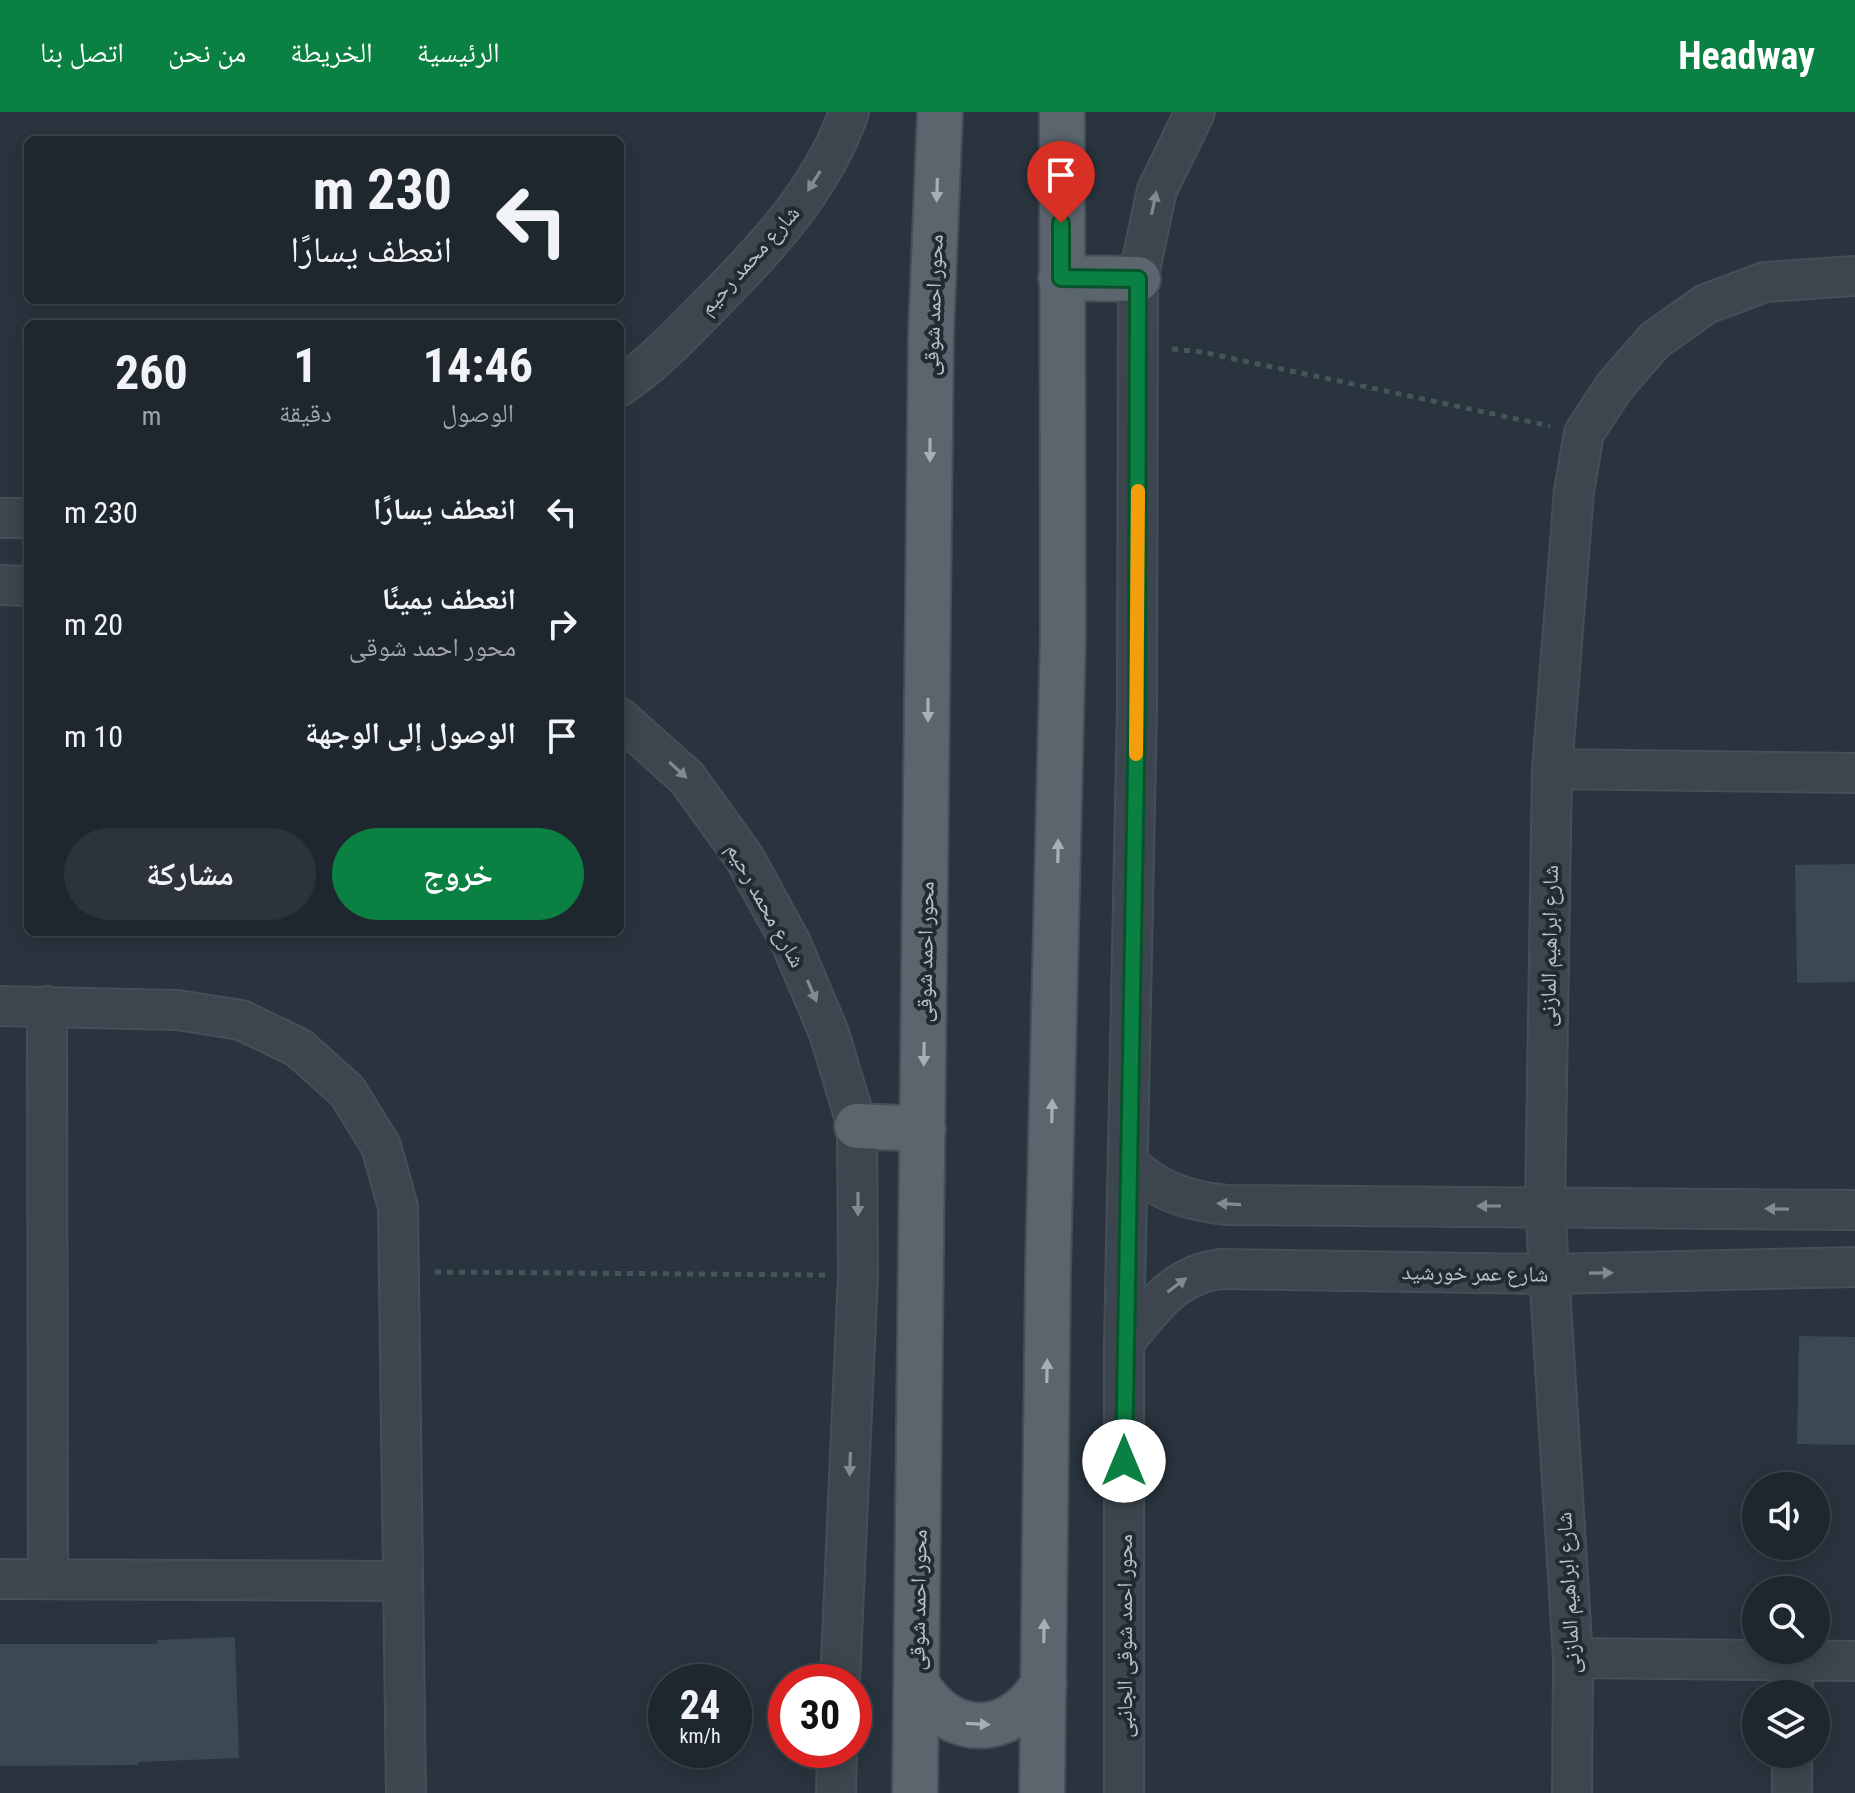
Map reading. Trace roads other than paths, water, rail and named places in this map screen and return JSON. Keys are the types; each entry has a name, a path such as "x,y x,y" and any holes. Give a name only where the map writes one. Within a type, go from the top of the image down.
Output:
{"main road":[{"name":"محور احمد شوقى","path":"915,1793 931,334 940,112"},
{"path":"1042,1793 1048,1269 1063,634 1062,112"},
{"path":"1061,278 1138,279"},
{"path":"857,1126 923,1129"},
{"path":"917,1684 938,1712 962,1723 989,1725 1007,1720 1022,1711 1044,1683"}],"street":[{"name":"شارع محمد رحيم","path":"624,384 658,357 715,300 797,208 831,155 849,112"},
{"name":"محور احمد شوقى الجانبى","path":"1124,1793 1124,1342 1136,800 1138,279 1157,190 1195,112"},
{"name":"شارع ابراهيم المازنى","path":"1572,1793 1573,1658 1545,1206 1552,769 1574,491 1584,433 1614,387 1655,340 1706,304 1765,282 1855,276"},
{"path":"0,518 24,518"},
{"path":"0,585 24,586"},
{"name":"شارع محمد رحيم","path":"624,722 687,778 744,857 808,981 829,1033 857,1126"},
{"path":"1552,769 1855,773"},
{"path":"0,1006 177,1010 241,1020 299,1048 347,1091 381,1146 398,1207 406,1793"},
{"path":"47,1006 48,1579"},
{"path":"841,1664 858,1275 857,1126"},
{"path":"1128,1162 1142,1177 1168,1192 1197,1202 1227,1205 1855,1210"},
{"name":"شارع عمر خورشيد","path":"1124,1342 1181,1280 1211,1270 1549,1274 1855,1267"},
{"path":"0,1579 402,1581"},
{"path":"1573,1658 1793,1677 1855,1661"},
{"path":"836,1793 837,1768"},
{"path":"1792,1768 1792,1793"}]}
